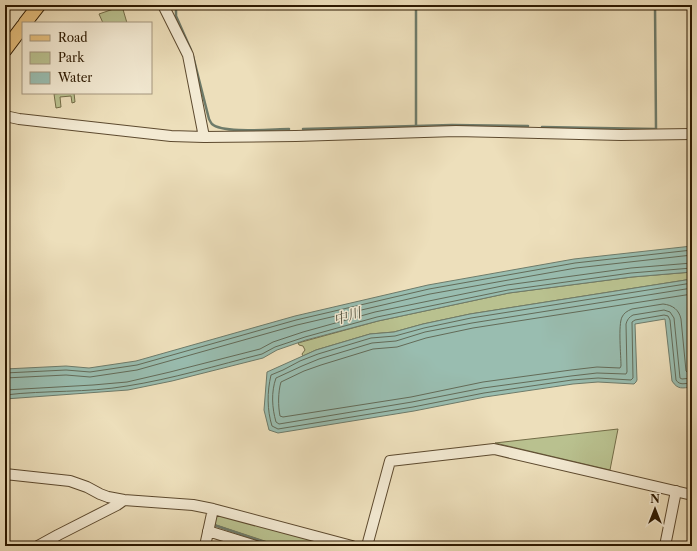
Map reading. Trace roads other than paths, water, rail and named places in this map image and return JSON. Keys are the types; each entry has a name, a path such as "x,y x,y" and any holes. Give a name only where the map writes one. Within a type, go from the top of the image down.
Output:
{"main road":[{"path":"26,22 38,5"},
{"path":"5,50 22,27"}],"street":[{"path":"163,5 188,55 204,137"},
{"path":"5,116 19,120 171,136 204,137 456,132 621,135 692,134"},
{"path":"367,546 390,461 494,449 692,495"},
{"path":"5,474 70,481 108,497 124,500 193,506 213,510 352,546"},
{"path":"665,546 676,491"},
{"path":"38,546 117,506 124,500"},
{"path":"205,546 213,510"},
{"path":"208,531 256,546"}],"water":[{"name":"中川","path":"692,246 692,272 632,277 509,293 378,321 306,340 277,350 263,358 172,381 128,390 5,399 5,369 66,366 89,368 136,361 295,316 428,285 574,259"},
{"path":"692,279 692,387 678,387 672,381 665,319 635,324 637,380 634,384 598,382 573,384 485,397 414,411 278,433 269,430 264,410 267,372 316,350 370,334 394,332 470,314"}],"waterway":[{"path":"176,5 176,16 191,50"},
{"path":"416,5 416,126"},
{"path":"542,127 656,129 655,5"},
{"path":"193,56 209,119 212,124 226,129 237,130 289,129"},
{"path":"303,129 452,125 528,126"},
{"path":"214,525 276,546"}]}
